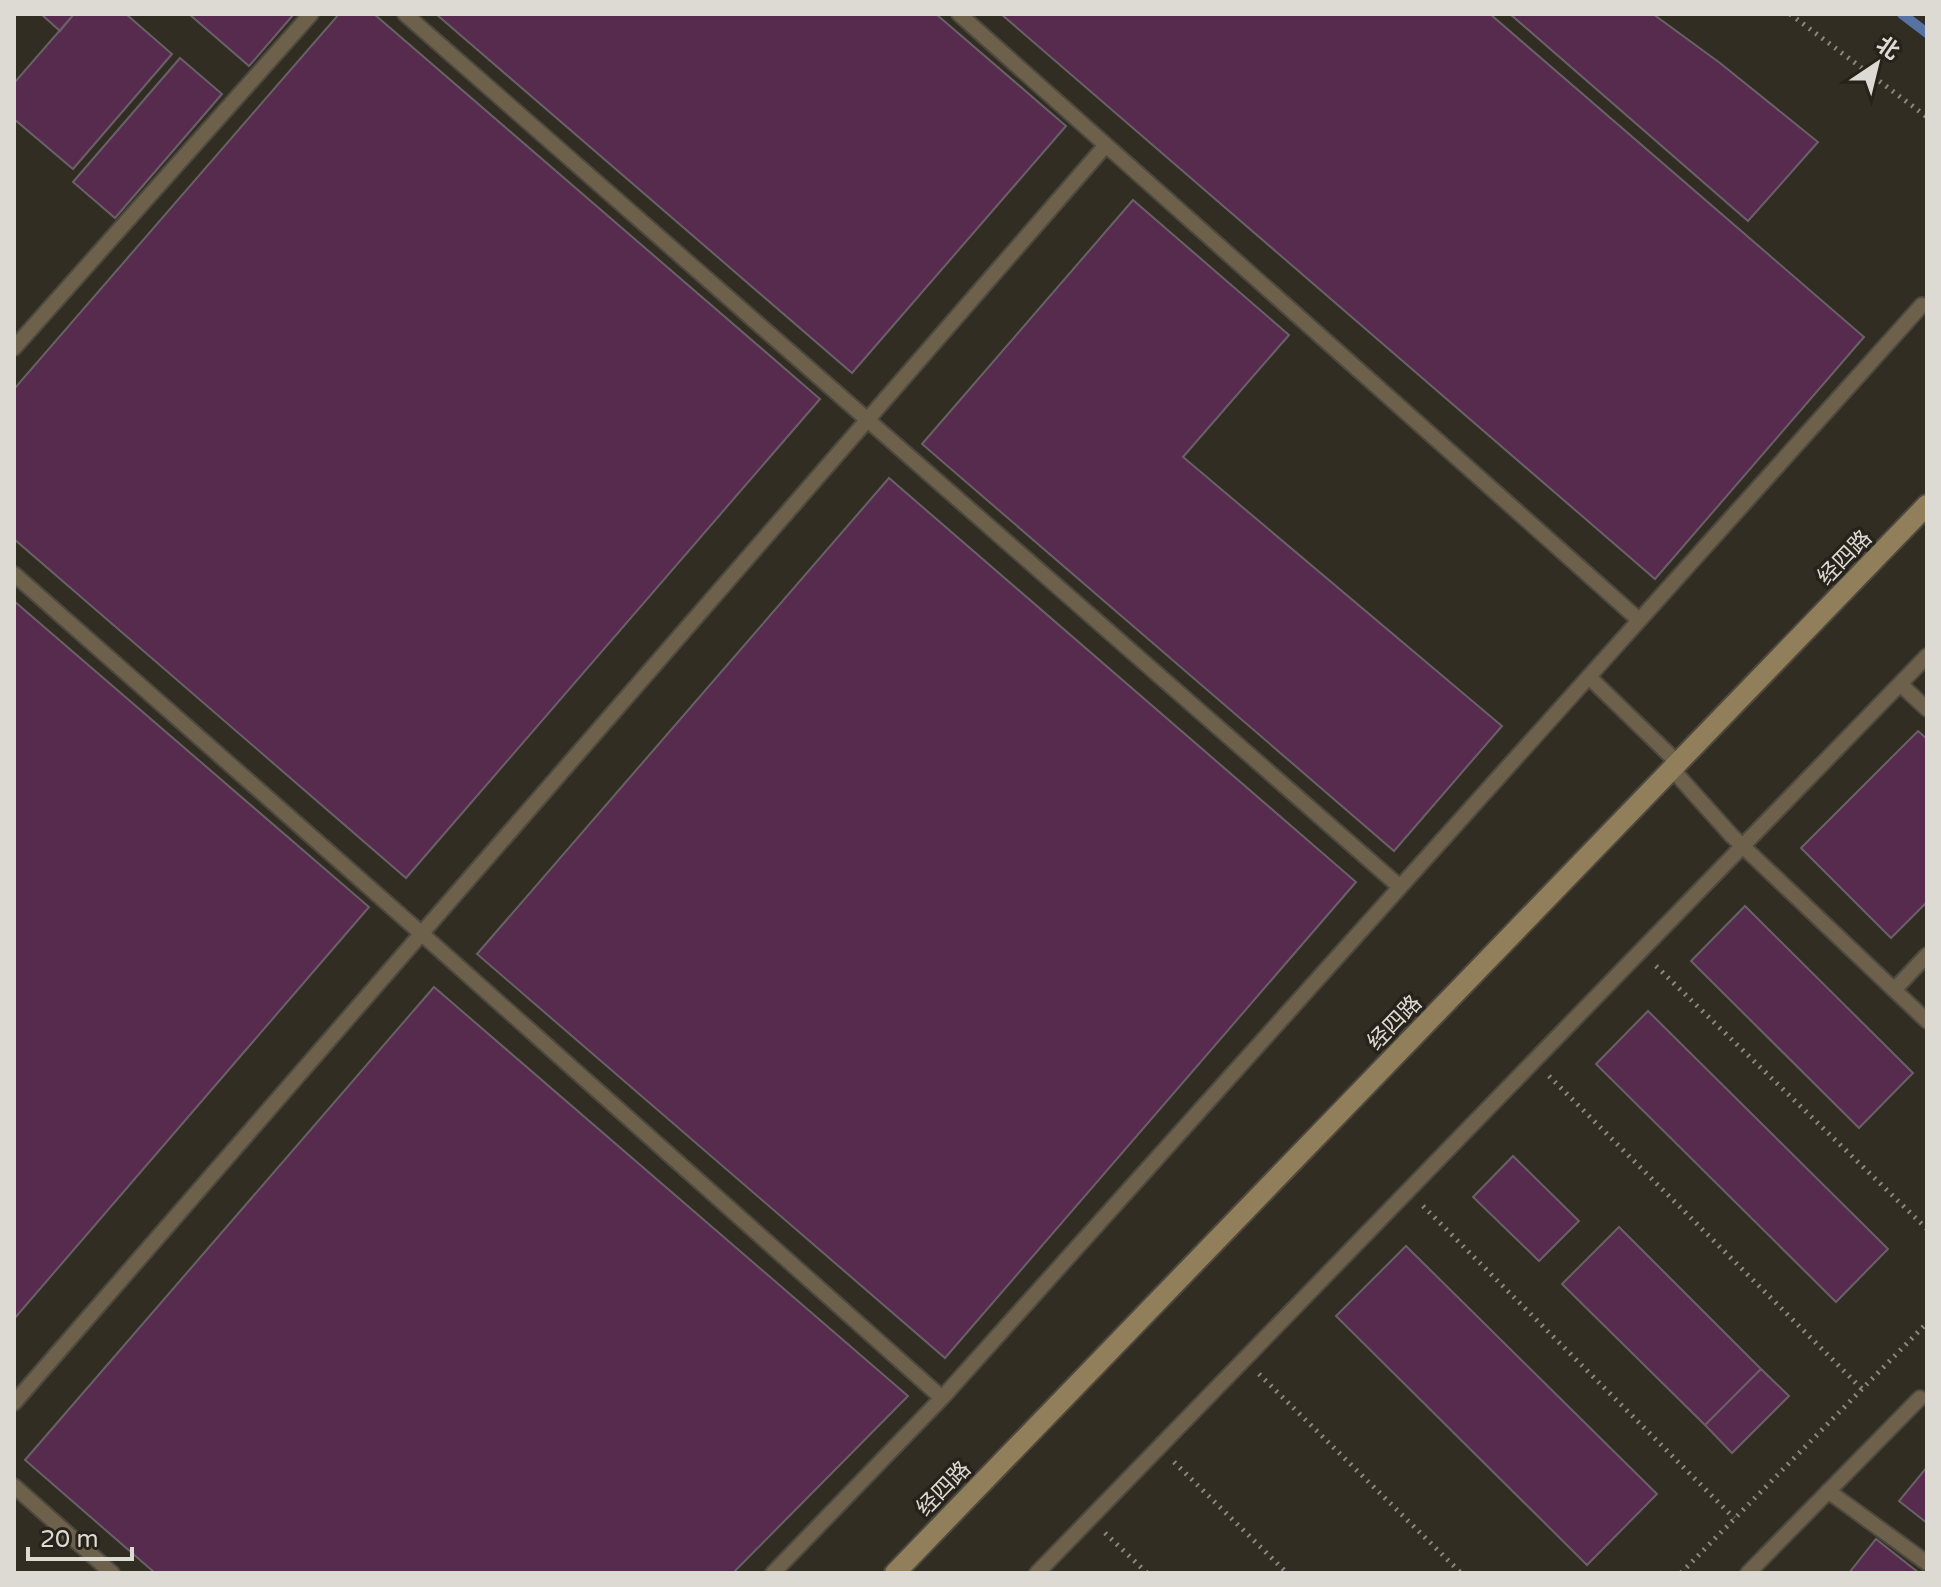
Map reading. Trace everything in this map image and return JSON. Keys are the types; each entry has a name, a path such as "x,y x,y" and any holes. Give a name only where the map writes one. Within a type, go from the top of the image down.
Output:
{"street":[{"name":"经四路","path":"895,1573 1927,505"}],"lane":[{"path":"14,348 311,14"},
{"path":"405,14 1400,887"},
{"path":"959,14 1639,620"},
{"path":"14,1403 1106,145"},
{"path":"773,1573 942,1398 1922,305"},
{"path":"14,574 942,1398"},
{"path":"1037,1573 1927,656"},
{"path":"1589,677 1675,766 1743,846 1927,1021"},
{"path":"1900,684 1927,709"},
{"path":"1894,990 1927,955"},
{"path":"1748,1573 1920,1398"},
{"path":"14,1486 112,1573"},
{"path":"1828,1491 1927,1563"}],"path":[{"path":"1790,14 1927,117"},
{"path":"1641,952 1927,1229"},
{"path":"1535,1061 1862,1389"},
{"path":"1408,1191 1734,1518"},
{"path":"1681,1573 1927,1323"},
{"path":"1244,1360 1461,1573"},
{"path":"1159,1448 1287,1573"},
{"path":"1090,1519 1147,1573"}],"building":[{"path":"41,14 74,14 60,31"},
{"path":"74,14 126,14 172,54 73,169 14,119 14,83"},
{"path":"189,14 294,14 249,66"},
{"path":"339,14 374,14 820,399 406,878 14,539 14,389"},
{"path":"436,14 936,14 1066,126 852,373"},
{"path":"1001,14 1490,14 1864,337 1655,579"},
{"path":"1510,14 1653,14 1818,142 1748,221"},
{"path":"180,58 222,94 115,218 73,182"},
{"path":"1133,200 1289,335 1183,457 1502,726 1394,851 922,444"},
{"path":"889,478 1356,882 945,1358 477,954"},
{"path":"14,601 369,907 14,1319"},
{"path":"1918,731 1927,739 1927,902 1891,938 1801,848"},
{"path":"1745,906 1913,1073 1859,1128 1691,961"},
{"path":"434,987 908,1396 733,1573 155,1573 25,1460"},
{"path":"1648,1011 1888,1249 1836,1302 1596,1064"},
{"path":"1513,1156 1579,1221 1539,1261 1473,1197"},
{"path":"1619,1227 1761,1369 1705,1425 1562,1284"},
{"path":"1406,1246 1657,1494 1587,1565 1336,1316"},
{"path":"1761,1369 1789,1396 1732,1453 1705,1425"},
{"path":"1927,1467 1927,1523 1899,1501"},
{"path":"1876,1539 1919,1573 1849,1573"}],"waterway":[{"path":"1902,14 1927,33"}]}
